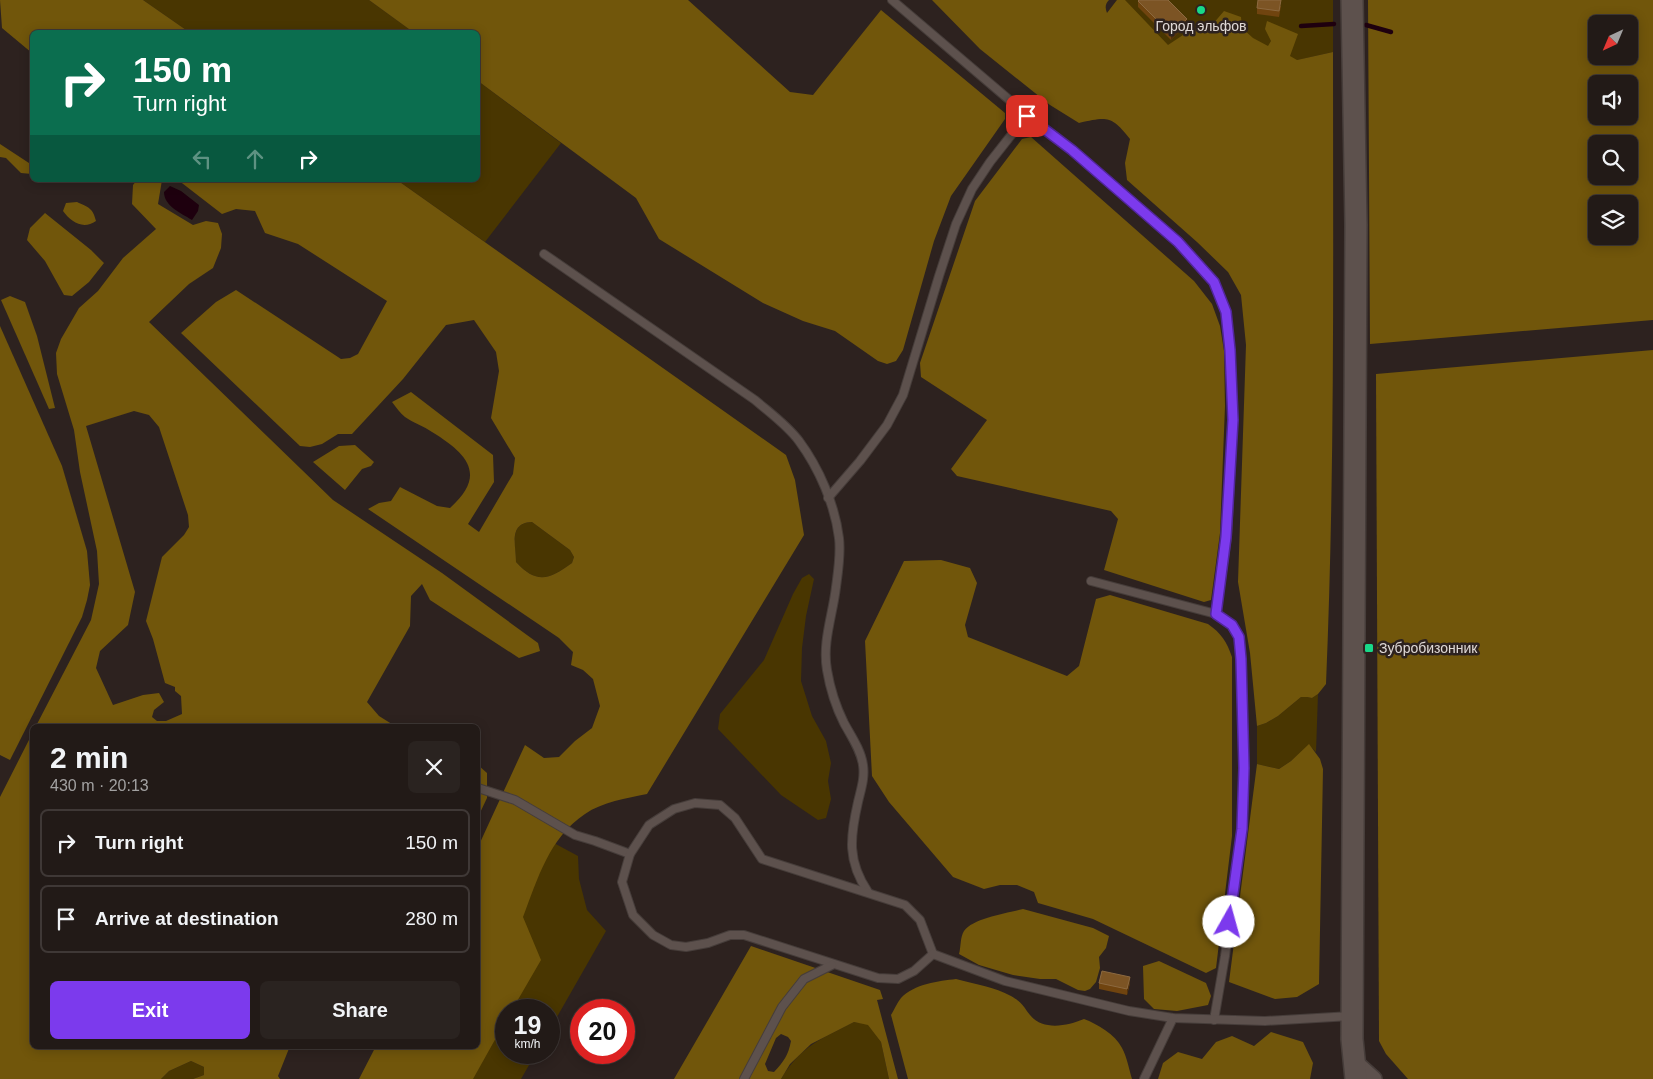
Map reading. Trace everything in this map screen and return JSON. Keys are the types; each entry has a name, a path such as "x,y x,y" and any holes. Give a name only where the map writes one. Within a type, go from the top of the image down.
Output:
{"main road":[{"path":"1352,0 1356,225 1352,1016 1355,1070"}],"street":[{"path":"1355,1070 1374,1079"}],"lane":[{"path":"892,0 1027,116 1072,150 1178,242 1214,282 1226,312 1230,350 1233,420 1226,537 1216,614"},
{"path":"828,498 887,425 899,402 956,224 972,189 990,162 1027,116"},
{"path":"544,254 754,400 798,441 814,465 828,498 839,539 836,590 827,633 826,668 834,699 857,746 863,764 863,783 852,850 854,864 868,892"},
{"path":"1091,582 1216,614 1232,625 1239,637 1244,768 1242,829 1225,956 1214,1020"},
{"path":"480,789 515,800 575,835 630,854"},
{"path":"933,954 914,972 898,979 878,978 744,935 730,935 708,944 686,947 672,945 653,935 633,915 622,882 630,854 649,824 674,809 695,803 720,806 734,818 762,859 905,905 920,920 933,954 1005,981 1121,1009 1173,1018 1287,1021 1352,1016"},
{"path":"744,1079 782,1007 804,979 832,964"},
{"path":"1144,1079 1173,1018"}],"shaded area":[{"path":"0,0 143,0 186,30 30,30 30,51 2,28"},
{"path":"143,0 369,0 410,30 186,30"},
{"path":"369,0 688,0 790,92 813,95 881,10 1005,113 1005,119 951,196 934,241 903,350 896,361 887,364 878,361 835,331 803,321 763,303 659,239 636,198 480,82 480,30 410,30"},
{"path":"932,0 1109,0 1106,6 1107,13 1117,0 1125,0 1168,45 1192,29 1212,25 1224,11 1241,17 1242,28 1253,38 1268,46 1271,41 1265,29 1267,21 1298,34 1290,56 1297,60 1333,52 1332,447 1326,684 1312,698 1301,697 1278,716 1266,723 1257,726 1250,653 1238,582 1246,345 1241,295 1228,272 1127,180 1125,163 1130,139 1118,126 1113,122 1102,119 1079,123 1050,105 980,49"},
{"path":"1117,0 1333,0 1333,52 1169,89 1086,42"},
{"path":"1368,0 1653,0 1653,320 1370,344"},
{"path":"480,82 561,143 485,242 400,182 480,182"},
{"path":"1031,137 1194,281 1212,304 1220,326 1224,351 1225,406 1220,533 1211,600 1204,602 1104,570 1118,519 1111,511 957,476 951,469 987,420 921,377 920,363 975,201 1022,139"},
{"path":"0,144 30,164 30,174 21,173 6,158 0,157"},
{"path":"135,182 162,182 158,204 193,225 206,221 218,223 222,234 221,248 213,268 189,284 149,322 333,500 442,573 538,643 540,651 519,658 430,600 422,584 411,596 410,626 367,702 379,716 392,724 37,724 91,620 99,584 97,551 80,472 74,430 57,374 56,353 61,339 79,308 98,291 123,258 156,229 132,204 133,185","holes":["134,411 149,415 159,427 188,515 189,527 184,535 162,557 146,621 165,683 175,687 175,691 181,696 182,714 166,721 157,721 152,717 154,710 164,702 159,693 143,695 113,705 96,668 100,651 128,625 135,592 86,426"]},
{"path":"181,182 400,182 786,455 795,480 804,535 647,794 607,803 585,814 562,835 546,860 523,917 541,960 518,999 495,999 495,1040 473,1079 359,1079 374,1049 480,1049 480,843 525,745 544,758 559,757 592,728 600,706 593,679 583,670 571,665 573,652 559,638 368,509 379,503 391,501 400,487 437,506 450,508 468,485 470,475 463,457 445,440 405,417 392,402 411,392 493,455 494,482 468,524 479,532 513,474 515,458 491,418 499,371 496,352 474,320 446,325 403,379 352,434 338,434 322,444 310,447 300,446 181,333 216,302 236,290 341,359 350,358 358,354 387,301 298,244 265,233 255,211 236,209 222,214","holes":["532,522 570,550 574,557 572,563 550,576 537,577 531,574 516,562 515,536 519,526"]},
{"path":"170,186 181,191 199,205 198,211 192,220 174,209 167,201 164,192"},
{"path":"77,202 90,208 96,221 91,224 82,225 66,215 63,211 66,203"},
{"path":"45,213 91,250 104,263 89,282 72,296 64,295 45,261 27,240 30,228"},
{"path":"10,296 25,302 37,336 55,408 49,409 1,300"},
{"path":"0,326 62,466 87,551 90,585 82,617 10,760 0,755"},
{"path":"1653,350 1653,1079 1408,1079 1386,1054 1379,1041 1376,374"},
{"path":"355,445 374,462 371,466 362,469 345,490 313,462 339,446"},
{"path":"532,522 570,550 574,557 572,563 550,576 537,577 516,562 516,531 524,523"},
{"path":"941,560 970,568 977,583 965,625 968,637 1067,676 1079,666 1096,599 1110,595 1208,624 1223,638 1232,657 1232,836 1216,968 1206,973 1093,919 1038,903 1034,892 1017,885 1000,885 984,889 953,877 889,802 872,776 865,641 904,561"},
{"path":"809,574 814,579 806,616 802,648 801,681 812,716 826,741 831,763 828,781 831,799 826,818 818,820 781,795 718,729 720,714 764,660 793,594 802,578"},
{"path":"1318,694 1316,752 1309,745 1279,769 1257,764 1257,726 1278,716 1301,697 1312,698"},
{"path":"30,738 30,1049 289,1049 278,1076 280,1079 193,1079 204,1075 204,1067 191,1061 169,1071 161,1079 0,1079 0,797"},
{"path":"1309,744 1320,759 1323,769 1319,984 1297,997 1275,999 1229,982 1257,764 1279,769 1291,761"},
{"path":"480,767 487,773 487,798 480,813"},
{"path":"539,835 578,856 579,879 587,910 606,931 560,1012 560,999 495,999 495,1064 530,1064 521,1079 458,1079 476,1049 480,1049 480,1040 515,933"},
{"path":"1023,909 1093,928 1109,936 1106,948 1099,957 1100,968 1096,982 1090,989 1085,991 1078,990 1056,979 1013,975 979,965 959,954 963,933 969,926 983,919"},
{"path":"751,946 880,990 883,999 877,1000 898,1079 889,1079 881,1042 868,1025 854,1022 811,1044 790,1064 781,1079 674,1079","holes":["781,1034 788,1037 791,1041 785,1058 774,1072 768,1071 765,1064 776,1038"]},
{"path":"1159,961 1206,983 1211,996 1208,1005 1177,1011 1154,1009 1144,999 1143,966"},
{"path":"956,979 991,988 1011,996 1035,1020 1048,1025 1070,1024 1084,1019 1100,1027 1119,1043 1127,1059 1132,1079 908,1079 891,1015 901,998 913,989 927,984"},
{"path":"854,1022 868,1024 881,1042 889,1079 781,1079 804,1051 813,1044"},
{"path":"1271,1032 1303,1042 1313,1063 1310,1079 1158,1079 1163,1063 1178,1052 1202,1059 1216,1042 1232,1036 1254,1046"},
{"path":"191,1061 204,1067 204,1075 193,1079 161,1079 169,1071"}],"building":[{"path":"1139,0 1168,0 1187,19 1171,34"},
{"path":"1258,0 1281,0 1279,11 1257,8"},
{"path":"1102,971 1130,977 1127,989 1099,983"}],"waterway":[{"path":"1301,26 1334,24"},
{"path":"1366,25 1391,32"}],"place":[{"name":"Город эльфов","path":"1201,10"},
{"name":"Зубробизонник","path":"1369,648"}],"route":[{"path":"1027,116 1072,150 1178,242 1214,282 1226,312 1230,350 1233,420 1226,537 1216,614 1232,625 1239,637 1244,768 1242,829 1229,922"}]}
